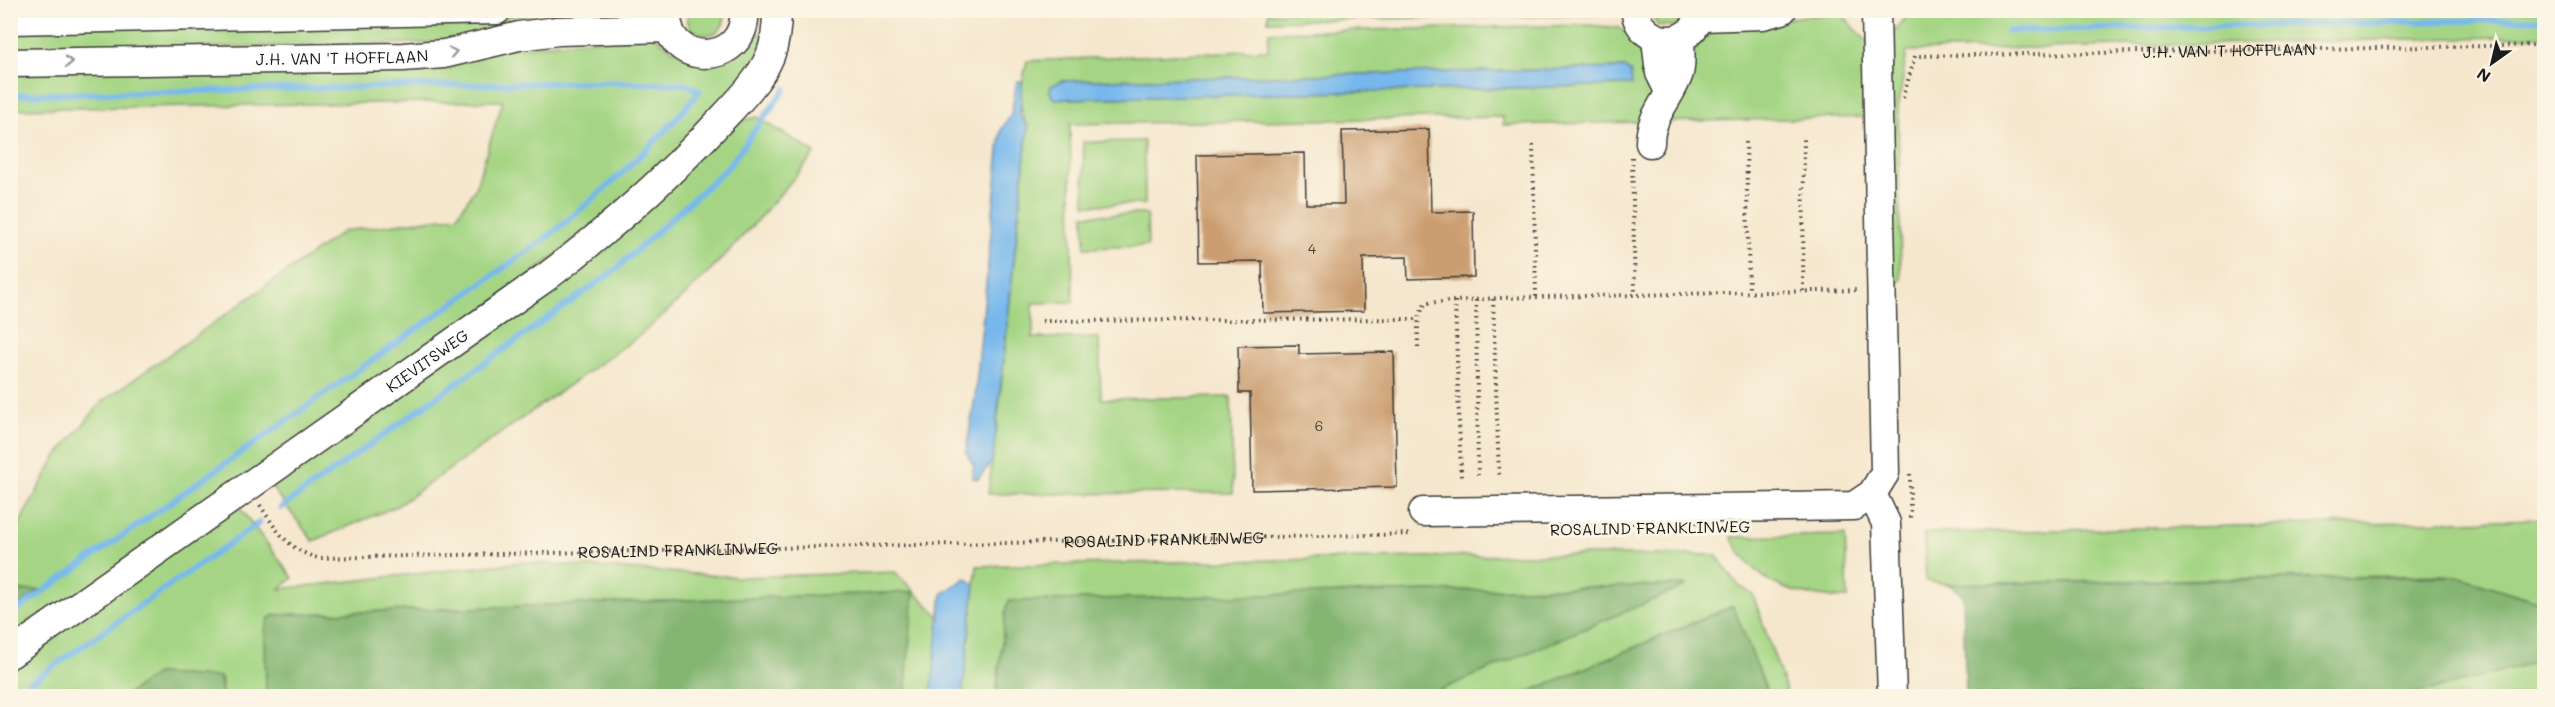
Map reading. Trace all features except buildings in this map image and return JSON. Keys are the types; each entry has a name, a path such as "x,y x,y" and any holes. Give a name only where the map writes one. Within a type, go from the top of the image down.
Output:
{"street":[{"path":"10,20 496,10"},
{"path":"668,19 678,43 685,49 701,55 710,55 733,43 742,28 744,10"},
{"name":"KIEVITSWEG","path":"10,654 549,275 613,226 676,169 743,97 769,58 775,42 777,10"},
{"path":"1635,10 1641,28 1668,39 1693,31 1701,14 1763,15 1782,10"},
{"path":"1876,10 1885,473 1872,494 1886,523 1892,696"},
{"name":"J.H. VAN 'T HOFFLAAN","path":"10,63 403,57 444,54 519,36 668,19"},
{"path":"1641,149 1669,92 1660,73 1668,39"},
{"name":"ROSALIND FRANKLINWEG","path":"1421,523 1854,506 1872,494"}],"path":[{"name":"J.H. VAN 'T HOFFLAAN","path":"1915,56 2544,45"},
{"path":"1803,291 1804,139"},
{"path":"1746,142 1749,292"},
{"path":"1533,145 1536,297"},
{"path":"1635,294 1641,149"},
{"path":"1418,348 1420,310 1426,303 1536,297 1881,289"},
{"path":"1493,299 1499,477"},
{"path":"1476,300 1478,476"},
{"path":"1455,301 1461,477"},
{"path":"1041,321 1419,319"},
{"path":"1886,523 1911,523 1909,466"},
{"name":"ROSALIND FRANKLINWEG","path":"248,487 284,541 295,550 318,558 1421,523"}],"green space":[{"path":"1619,10 1616,14 1268,21 1268,13"},
{"path":"2037,10 2544,11 2544,36 1907,51 1898,109 1901,279 1898,283 1892,283 1886,43 1909,13"},
{"path":"686,11 724,11 725,19 723,25 714,34 701,34 689,26"},
{"path":"1648,11 1689,11 1677,26 1658,26"},
{"path":"627,14 627,22 468,42 11,52 10,27"},
{"path":"1842,15 1869,43 1870,117 1662,122 1689,59 1696,48 1714,30 1805,16"},
{"path":"1589,25 1620,28 1646,53 1655,87 1643,122 1503,125 1503,117 1070,124 1073,302 1033,303 1033,338 1099,338 1101,399 1231,397 1233,493 988,494 1028,127 1024,120 1021,103 1027,61 1268,50 1269,32","holes":["1626,68 1631,85 1063,99 1050,92 1051,86 1062,81"]},
{"path":"764,33 766,51 637,199 11,648 11,610 39,590 11,591 10,528 17,528 56,457 102,402 344,231 457,216 475,189 503,101 11,109 11,72 486,50 652,34 673,50"},
{"path":"757,117 815,153 753,225 686,294 639,336 397,506 313,541 266,480 725,124"},
{"path":"1144,141 1145,204 1085,205 1083,142"},
{"path":"1147,214 1148,246 1085,248 1084,215"},
{"path":"234,500 293,578 280,589 522,562 740,577 895,572 940,617 931,696 905,696 913,592 275,615 265,630 266,696 222,696 222,679 157,674 125,696 11,696 10,661"},
{"path":"2544,519 2542,567 2544,603 2457,576 2442,575 1948,584 1926,581 1924,533"},
{"path":"1845,535 1848,598 1811,595 1780,586 1753,568 1731,537"},
{"path":"1518,555 1716,555 1738,585 1753,595 1788,696 1769,696 1732,606 1519,696 1426,696 1685,585 1010,601 1006,607 996,696 962,696 977,566"},
{"path":"2457,576 2544,603 2544,660 2407,696 1966,696 1963,595 1948,584"},
{"path":"1688,585 1426,696 996,696 1006,607 1009,601"},
{"path":"40,590 11,610 11,591"},
{"path":"914,592 905,696 266,696 265,630 269,618 275,615"},
{"path":"1733,606 1769,696 1519,696"},
{"path":"2544,660 2544,696 2407,696"},
{"path":"156,674 220,677 222,696 125,696"}],"water":[{"path":"1626,68 1631,73 1632,85 1063,99 1054,99 1050,93 1051,86 1062,81"},
{"path":"1017,81 1022,81 1020,116 1028,126 994,449 992,462 978,479 972,478 974,466 966,452 975,397 1001,130 1011,115"},
{"path":"966,578 975,585 962,696 931,696 942,594"}],"waterway":[{"path":"2007,31 2544,19"},
{"path":"10,95 593,82 685,84 700,91 627,169 546,238 10,615"},
{"path":"281,508 614,271 728,167 785,89"},
{"path":"11,696 259,523"}]}
